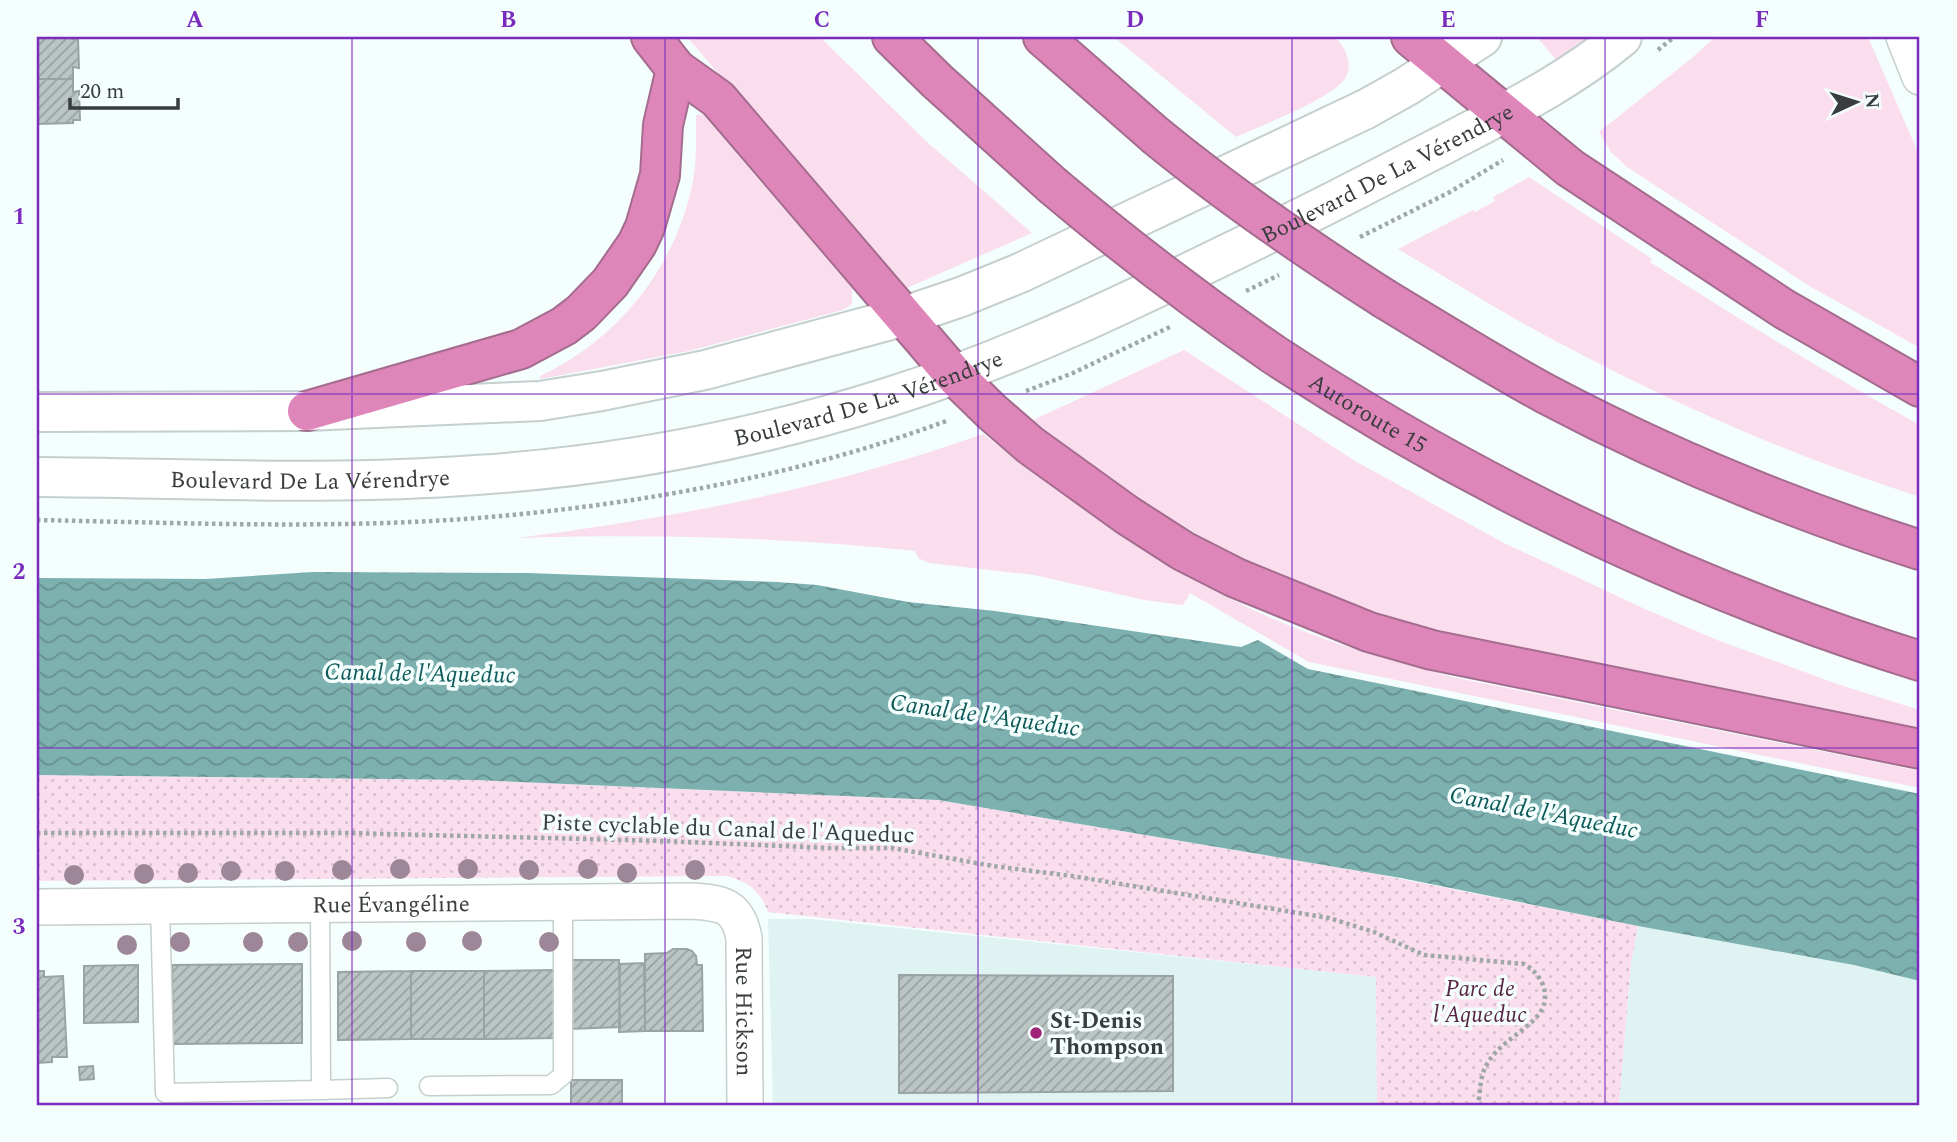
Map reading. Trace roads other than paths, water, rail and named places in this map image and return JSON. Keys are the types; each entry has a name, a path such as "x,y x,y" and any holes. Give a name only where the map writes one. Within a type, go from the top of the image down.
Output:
{"highway":[{"path":"650,37 676,69 718,99 902,317 954,375 992,412 1072,477 1183,551 1237,578 1345,623 1419,647 1920,749"},
{"name":"Autoroute 15","path":"892,37 1052,185 1120,243 1273,354 1395,432 1489,484 1661,566 1749,602 1920,661"},
{"path":"1042,37 1155,135 1235,199 1385,299 1509,373 1613,427 1747,487 1920,550"},
{"path":"1411,37 1506,113 1539,145 1654,225 1784,309 1920,387"},
{"path":"307,411 521,349 554,332 581,313 610,283 637,244 645,227 660,175 663,125 676,69"}],"main road":[{"path":"37,412 307,411 540,401 602,391 745,360 902,317 985,288 1355,114 1482,37"},
{"name":"Boulevard De La Vérendrye","path":"37,477 380,480 564,467 754,433 887,398 1019,349 1207,264 1506,113 1567,79 1622,37"}],"street":[{"path":"1903,37 1920,77"},
{"name":"Rue Évangéline","path":"37,907 703,902 726,907 739,919"},
{"name":"Rue Hickson","path":"739,919 744,938 745,1105"}],"lane":[{"path":"429,1086 551,1085 563,1074 563,901"},
{"path":"320,904 321,1090"},
{"path":"160,906 165,1093 388,1088"}],"water":[{"name":"Canal de l'Aqueduc","path":"313,572 527,573 777,582 817,585 908,602 995,611 1241,647 1258,640 1308,669 1920,794 1920,981 1854,965 1638,926 1401,878 938,800 475,780 37,775 37,578 206,579"}],"place":[{"name":"St-Denis Thompson","path":"1036,1033"}],"park label":[{"name":"Parc de l'Aqueduc","path":"1480,1001"}]}
